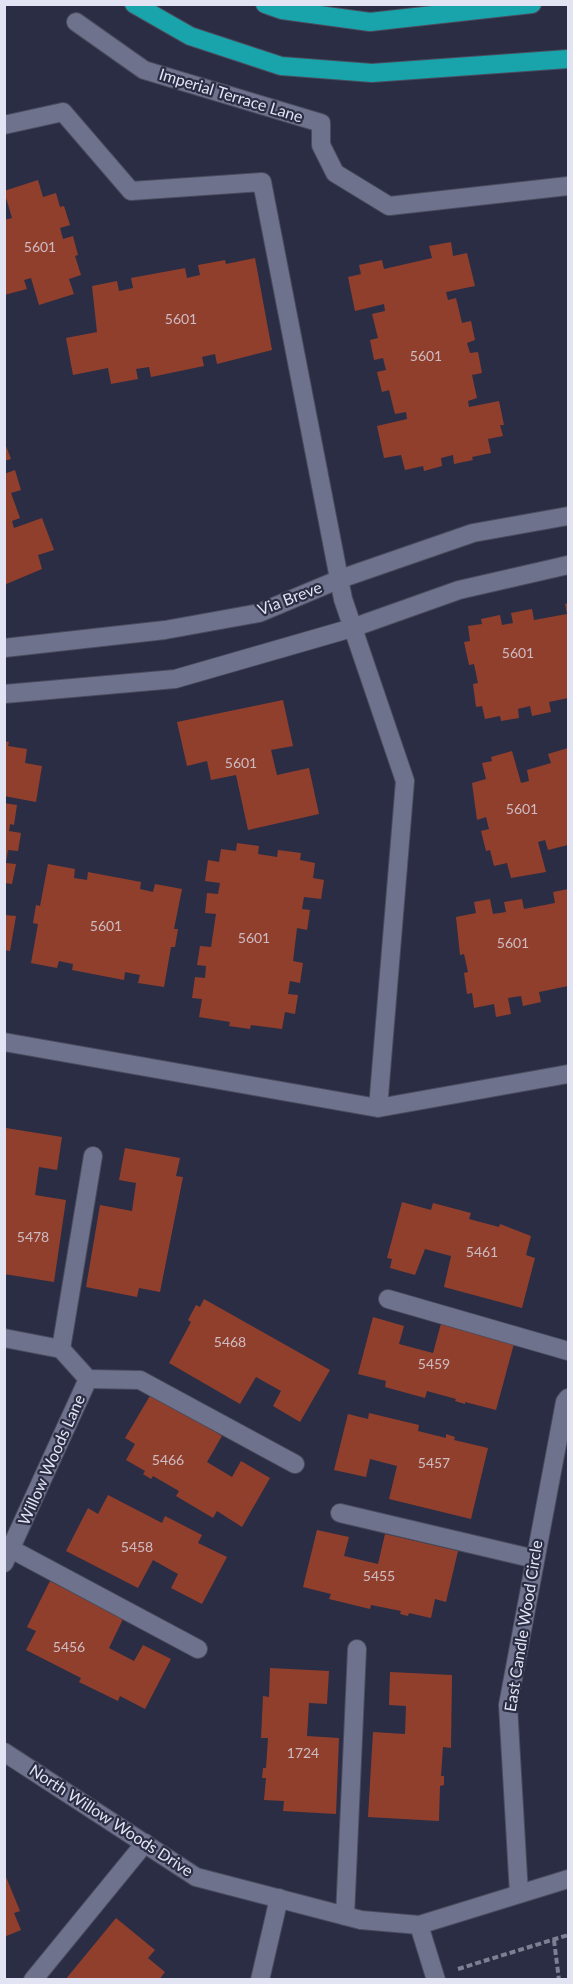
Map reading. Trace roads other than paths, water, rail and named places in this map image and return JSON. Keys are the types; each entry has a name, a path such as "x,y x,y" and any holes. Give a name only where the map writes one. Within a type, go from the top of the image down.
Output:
{"highway":[{"path":"134,4 190,36 281,66 372,73 568,59"},
{"path":"265,4 282,10 370,22 532,4"}],"street":[{"name":"Imperial Terrace Lane","path":"76,22 144,70 321,123 321,145 335,173 389,206 568,186"},
{"path":"4,125 63,112 132,190 262,182 340,579 352,628 405,781 378,1108"},
{"name":"Via Breve","path":"4,648 165,630 259,613 340,579 473,533 568,516"},
{"path":"4,694 175,679 352,628 459,590 568,565"},
{"path":"4,1042 378,1108 568,1074"},
{"path":"4,1338 61,1349 93,1156"},
{"path":"388,1299 568,1351"},
{"name":"Willow Woods Lane","path":"8,1556 88,1379 61,1349"},
{"path":"88,1379 140,1380 295,1464"},
{"name":"East Candle Wood Circle","path":"519,1894 508,1705 565,1402 568,1398"},
{"path":"340,1513 535,1558"},
{"path":"8,1556 198,1648"},
{"path":"345,1916 357,1649"},
{"name":"North Willow Woods Drive","path":"4,1752 196,1877 361,1920 419,1925 568,1879"},
{"path":"33,1980 145,1843"},
{"path":"260,1980 279,1898"},
{"path":"419,1925 435,1978"}]}
